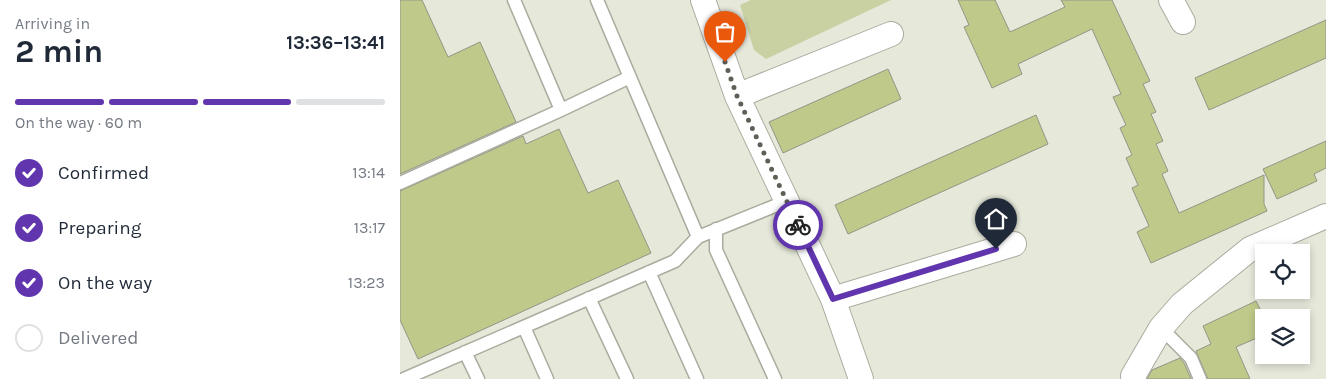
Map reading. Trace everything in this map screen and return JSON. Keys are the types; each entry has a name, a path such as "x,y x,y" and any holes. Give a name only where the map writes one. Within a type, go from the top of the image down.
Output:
{"street":[{"path":"703,0 737,96 833,299 861,379"},
{"path":"1171,0 1183,22"},
{"path":"737,96 891,34"},
{"path":"1134,379 1133,376 1161,328 1182,304 1250,249 1326,216"},
{"path":"833,299 1014,244"}],"lane":[{"path":"514,0 561,110"},
{"path":"597,0 698,237"},
{"path":"400,183 630,78"},
{"path":"404,379 675,261 698,237 787,200"},
{"path":"716,229 716,250 775,379"},
{"path":"649,272 697,379"},
{"path":"589,298 626,379"},
{"path":"524,327 547,379"},
{"path":"1161,328 1191,358 1200,379"},
{"path":"465,352 478,379"}],"green space":[{"path":"751,0 891,0 766,59 754,50 740,5"}],"building":[{"path":"400,0 422,0 448,57 480,42 516,122 400,174"},
{"path":"958,0 995,0 1010,32 1065,7 1061,0 1112,0 1150,81 1143,84 1156,112 1151,114 1163,141 1156,144 1168,171 1162,174 1179,213 1264,175 1264,204 1267,211 1151,263 1137,232 1149,226 1132,188 1138,185 1126,158 1132,155 1120,128 1126,125 1113,97 1121,94 1092,29 1018,64 1022,74 992,88 964,27 969,25"},
{"path":"1326,20 1326,58 1209,110 1195,78"},
{"path":"888,69 901,99 783,153 769,122"},
{"path":"1036,115 1048,144 848,234 835,205"},
{"path":"559,129 588,193 618,180 651,253 418,359 400,320 400,191 523,136 526,144"},
{"path":"1326,141 1326,168 1314,174 1317,181 1277,199 1263,169"},
{"path":"1256,301 1260,309 1255,309 1255,339 1236,347 1250,379 1208,379 1196,351 1211,344 1203,326"},
{"path":"1180,358 1191,379 1147,379 1152,370"}],"way so far":[{"path":"725,62 737,96 798,225"}],"route":[{"path":"798,225 833,299 996,249"}]}
